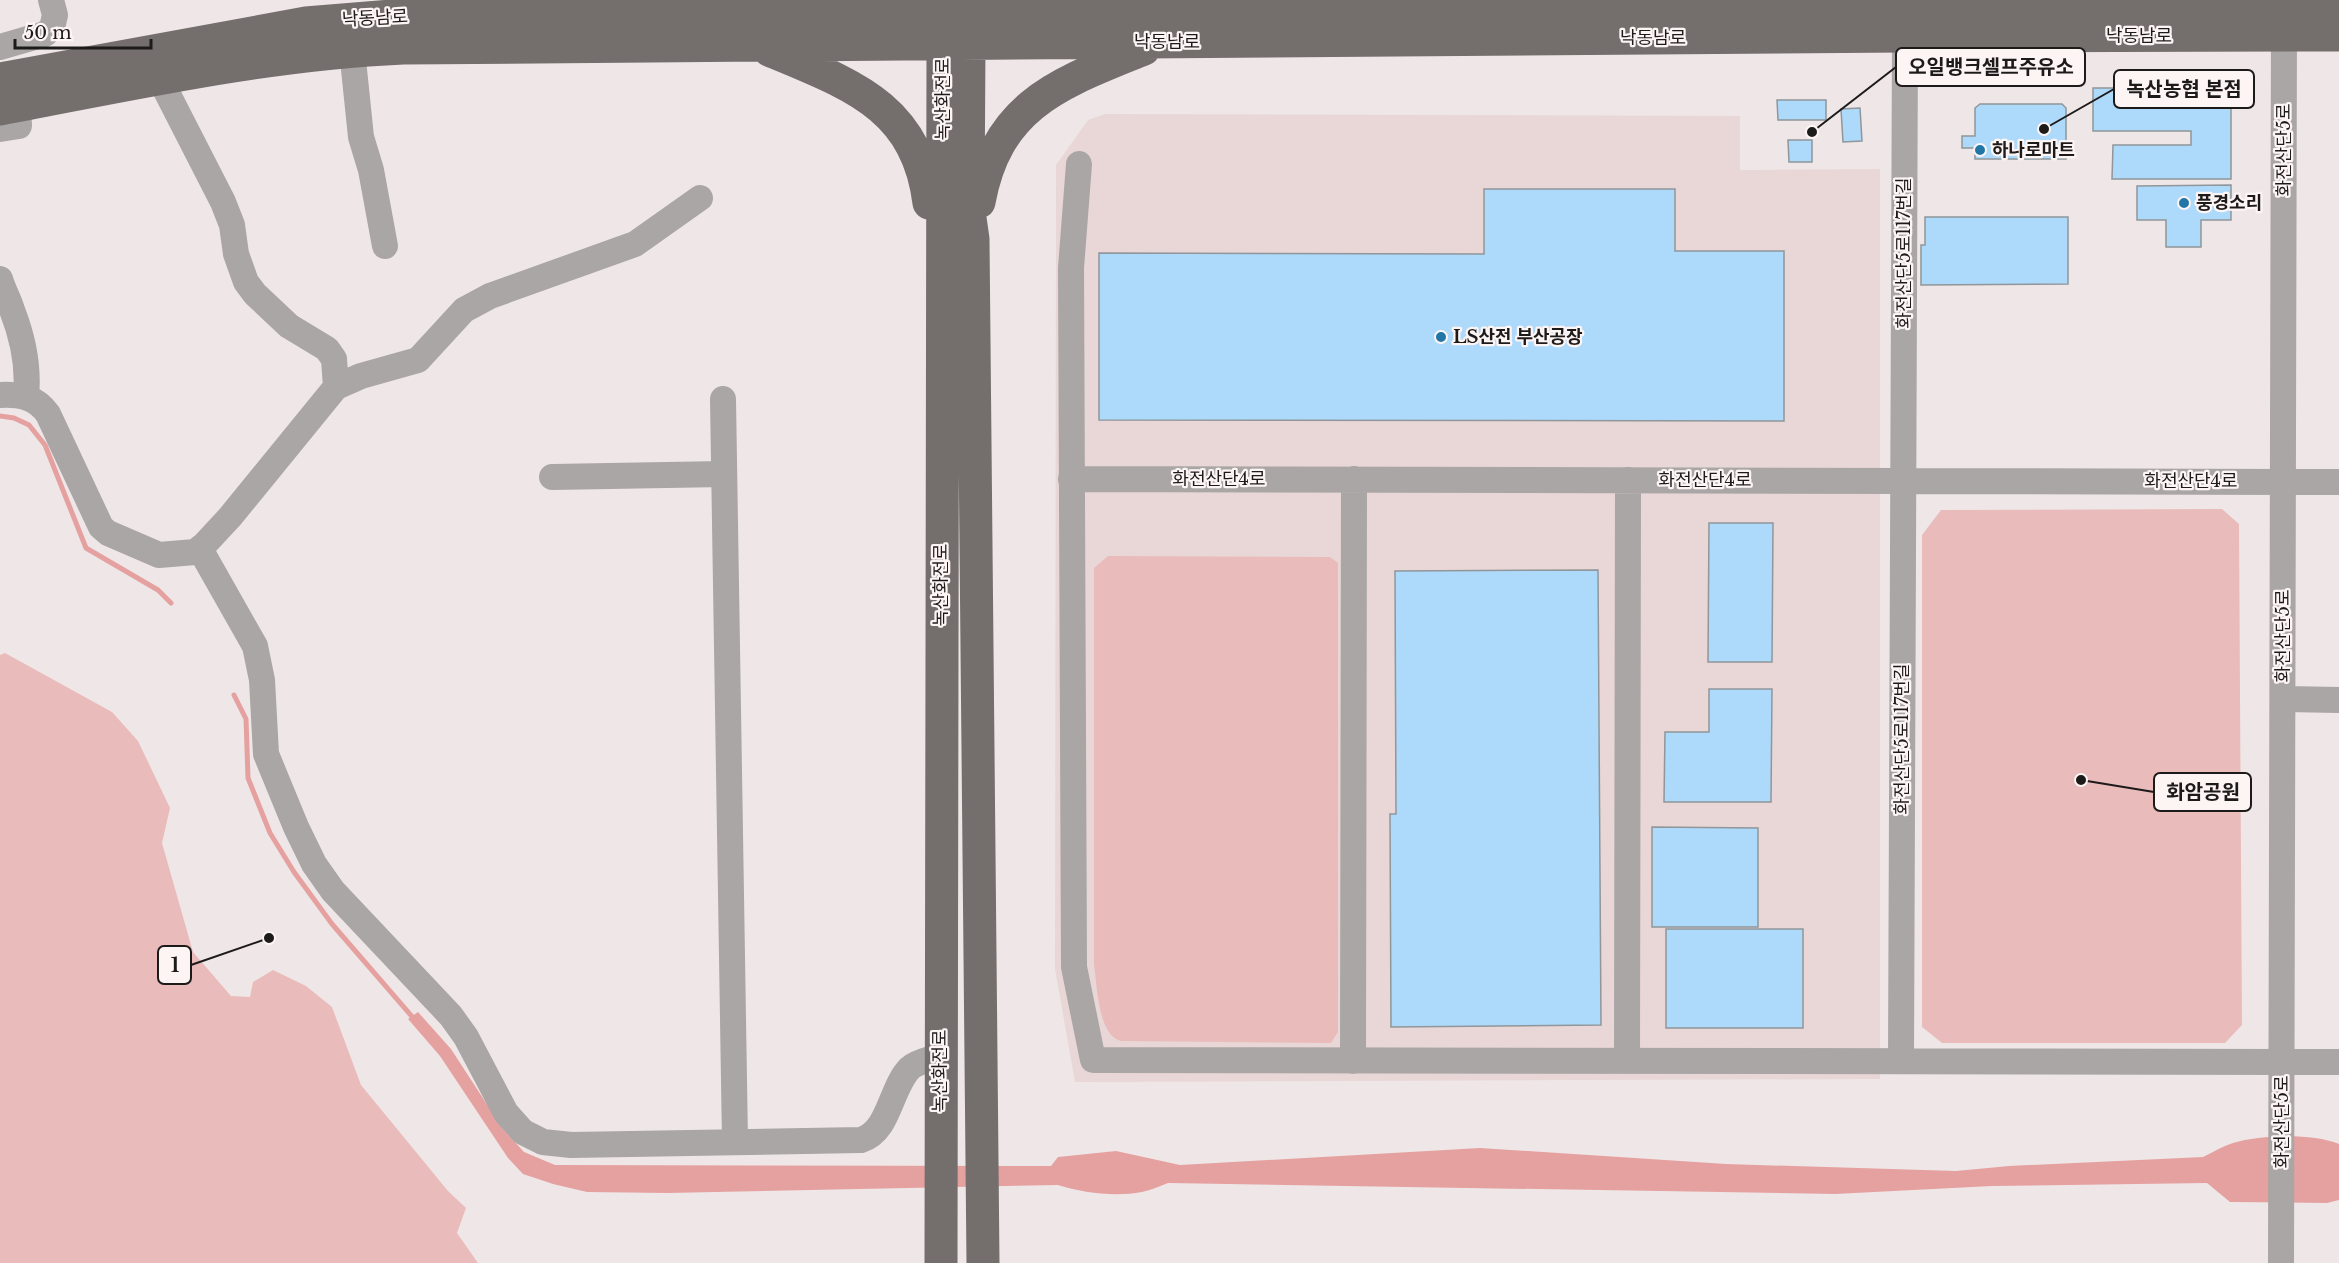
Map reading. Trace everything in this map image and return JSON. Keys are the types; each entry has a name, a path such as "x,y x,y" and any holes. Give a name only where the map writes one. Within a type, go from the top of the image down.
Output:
{"main road":[{"name":"낙동남로","path":"0,79 306,22 391,16 955,6 1713,4 1957,6 2284,15 2339,36"},
{"name":"녹산화전로","path":"955,6 968,204 973,239 983,1263"},
{"name":"낙동남로","path":"6,115 160,79 318,53 352,50 1905,36 2284,15 2339,8"},
{"path":"973,239 986,172 1009,126 1038,99 1066,81 1159,42"},
{"name":"녹산화전로","path":"941,1263 942,292 956,44"},
{"path":"760,46 847,84 891,116 909,138 919,156 927,185 942,292"}],"street":[{"path":"0,47 45,34 52,28 55,15 51,0"},
{"name":"화전산단5로","path":"2282,1263 2284,15"},
{"name":"화전산단5로117번길","path":"1901,1061 1905,36"},
{"path":"352,50 362,137 371,170 385,246"},
{"path":"160,79 223,202 232,225 236,254 246,282 255,294 289,326 327,349 334,359 336,387"},
{"path":"1079,164 1071,268 1074,967 1093,1060 2339,1062"},
{"path":"0,395 26,396 42,405 101,527 108,533 159,555 195,552 230,517 336,387 361,376 418,360 464,310 490,296 635,244 700,198"},
{"path":"0,279 13,310 24,348 27,367 26,396"},
{"path":"723,399 735,1142"},
{"path":"552,477 724,474"},
{"name":"화전산단4로","path":"1071,479 2339,482"},
{"path":"1353,1061 1354,479"},
{"path":"1627,1061 1628,480"},
{"path":"200,549 255,646 262,680 266,754 314,864 333,891 452,1016 466,1037 506,1113 523,1132 543,1142 571,1145 861,1140 870,1137 878,1128 903,1077 912,1066 940,1056"},
{"path":"2283,699 2339,700"}],"shaded area":[{"path":"1105,114 1740,116 1740,170 1880,169 1880,1079 1075,1082 1055,969 1056,165 1088,120"},
{"path":"2222,509 2239,524 2242,1025 2225,1043 1942,1043 1922,1027 1922,535 1941,510"},
{"path":"1108,556 1330,557 1338,563 1338,1032 1331,1043 1121,1041 1113,1037 1103,1020 1094,964 1094,568"},
{"path":"5,653 112,712 138,741 170,808 162,843 193,952 231,996 250,997 253,982 273,970 306,986 332,1007 361,1085 448,1191 466,1208 457,1233 478,1263 0,1263 0,655"},
{"path":"418,1012 451,1049 503,1129 524,1152 555,1165 1051,1166 1058,1157 1116,1151 1180,1165 1480,1148 1726,1164 1956,1171 2009,1166 2203,1157 2222,1147 2244,1140 2286,1136 2315,1138 2339,1144 2339,1200 2327,1203 2230,1202 2207,1183 1992,1186 1835,1194 1168,1183 1142,1192 1121,1194 1088,1192 1058,1185 667,1193 587,1192 523,1174 508,1158 440,1056 408,1019"}],"building":[{"path":"2093,88 2218,88 2231,104 2231,179 2112,179 2113,145 2191,145 2191,131 2093,131"},
{"path":"1777,100 1826,100 1826,120 1778,120"},
{"path":"1980,104 2062,104 2066,108 2066,159 1975,159 1975,148 1962,148 1962,136 1975,136 1975,108"},
{"path":"1860,108 1862,141 1843,142 1841,109"},
{"path":"1788,140 1812,140 1812,162 1789,162"},
{"name":"풍경소리","path":"2231,185 2231,220 2201,220 2201,247 2166,247 2166,220 2137,220 2137,186"},
{"name":"LS산전 부산공장","path":"1484,189 1675,189 1675,251 1784,251 1784,421 1099,420 1099,253 1484,254"},
{"path":"1925,217 2068,217 2068,284 1921,285 1921,245 1925,245"},
{"path":"1709,523 1773,523 1772,662 1708,662"},
{"path":"1598,570 1601,1025 1391,1027 1390,814 1396,814 1395,571"},
{"path":"1709,689 1772,689 1771,802 1664,802 1665,732 1709,732"},
{"path":"1652,827 1758,828 1758,927 1652,927"},
{"path":"1666,929 1803,929 1803,1028 1666,1028"}],"waterway":[{"path":"0,416 14,418 29,425 45,445 86,548 158,590 171,603"},
{"path":"234,695 246,719 248,778 270,833 294,872 332,924 415,1020"}],"place":[{"name":"녹산농협 본점","path":"2044,129"},
{"name":"오일뱅크셀프주유소","path":"1812,132"},
{"name":"하나로마트","path":"1980,150"},
{"name":"풍경소리","path":"2184,203"},
{"name":"LS산전 부산공장","path":"1441,337"},
{"name":"화암공원","path":"2081,780"},
{"name":"1","path":"269,938"}]}
